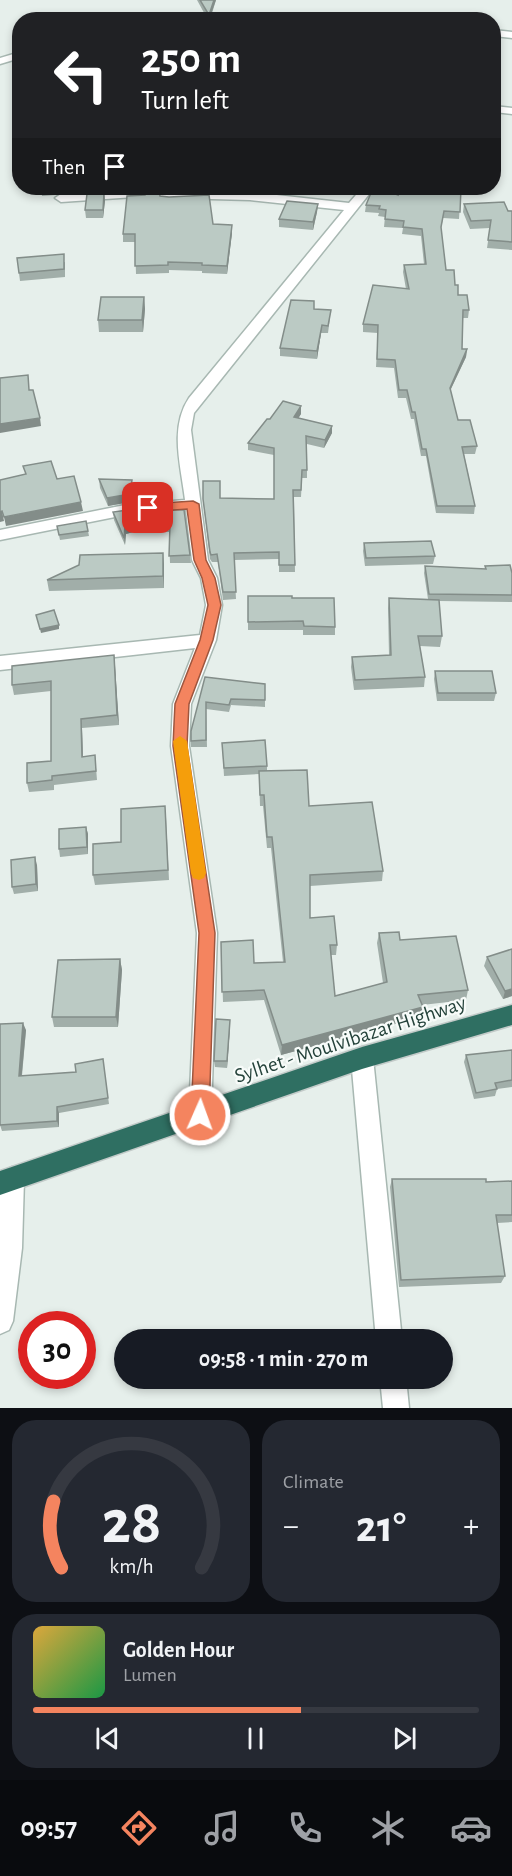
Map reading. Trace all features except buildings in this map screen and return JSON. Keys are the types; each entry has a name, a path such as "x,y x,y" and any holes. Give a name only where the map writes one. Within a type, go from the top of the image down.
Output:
{"highway":[{"name":"Sylhet - Moulvibazar Highway","path":"6,1181 362,1058 512,1015"}],"street":[{"path":"61,198 105,195"},
{"path":"212,195 250,196 352,207"},
{"path":"200,1115 207,933 180,746 182,704 207,640 214,605 209,578 200,560 184,430 194,401 362,195"},
{"path":"0,535 125,510 193,504"},
{"path":"0,663 207,640"},
{"path":"362,1058 388,1329"},
{"path":"0,1321 10,1248 6,1181"},
{"path":"394,1389 396,1408"}],"slow traffic":[{"path":"180,741 199,873"}],"route":[{"path":"148,508 193,504 200,560 209,578 214,605 207,640 182,704 180,724 180,746 207,933 200,1115"}]}
